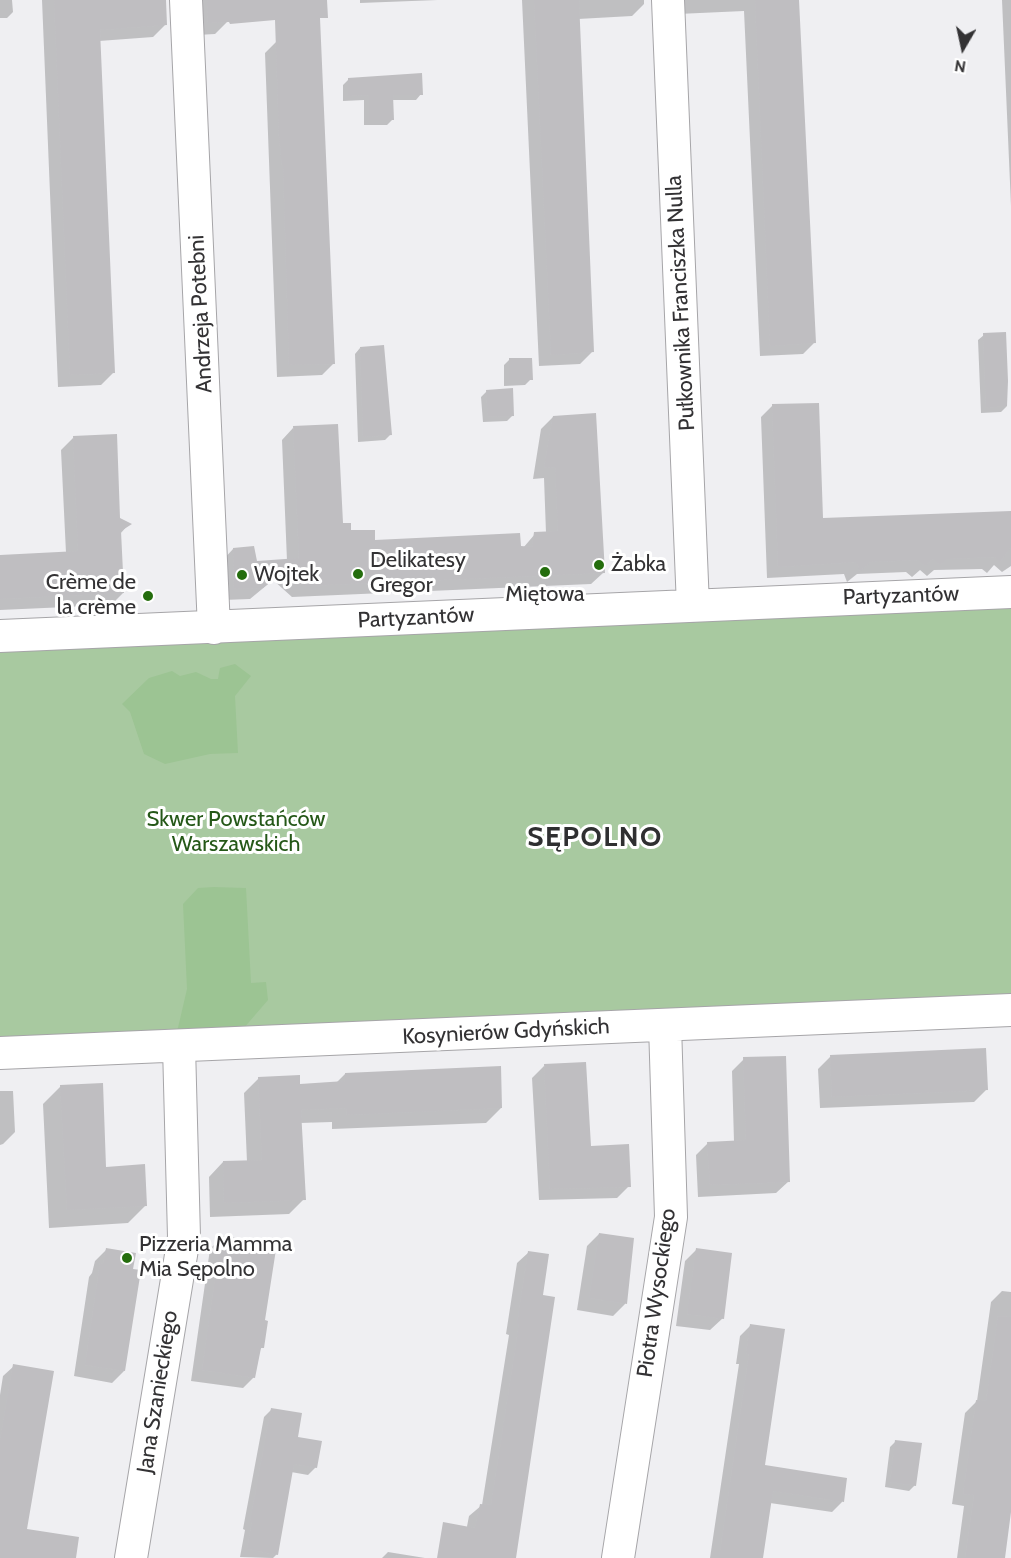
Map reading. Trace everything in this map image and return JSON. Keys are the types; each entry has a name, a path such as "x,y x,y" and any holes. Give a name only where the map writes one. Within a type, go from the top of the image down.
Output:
{"street":[{"name":"Andrzeja Potebni","path":"186,0 214,628"},
{"name":"Pułkownika Franciszka Nulla","path":"668,0 693,606"},
{"name":"Partyzantów","path":"0,636 1011,591"},
{"name":"Kosynierów Gdyńskich","path":"0,1053 1011,1010"},
{"name":"Piotra Wysockiego","path":"618,1558 671,1217 665,1025"},
{"name":"Jana Szanieckiego","path":"131,1558 184,1237 179,1046"}],"green space":[{"name":"Skwer Powstańców Warszawskich","path":"1011,605 1011,998 0,1039 0,647"},
{"path":"235,664 251,676 235,696 238,753 210,754 165,764 144,754 130,712 122,704 149,678 172,671 180,676 196,672 211,679 218,679 220,668"},
{"path":"198,888 246,888 251,983 266,982 268,1000 243,1029 177,1032 187,989 183,904"}],"building":[{"path":"54,0 166,0 167,25 100,30 115,373 70,375"},
{"path":"207,0 327,0 328,18 320,18 335,364 289,365 283,165 279,137 275,20 230,24 229,22 208,23"},
{"path":"534,0 579,0 594,352 551,355"},
{"path":"755,0 799,0 816,343 770,346"},
{"path":"422,73 423,95 393,95 394,120 369,120 369,95 348,96 348,78"},
{"path":"1006,332 1007,406 986,408 983,333"},
{"path":"384,345 392,435 363,437 360,347"},
{"path":"509,358 532,358 533,380 509,380"},
{"path":"513,388 514,416 488,417 486,390"},
{"path":"819,403 823,518 1011,511 1011,547 1000,562 995,557 947,559 940,565 933,559 925,566 918,560 871,562 860,571 856,562 778,567 772,404"},
{"path":"596,413 605,573 304,586 286,569 263,588 234,589 233,548 254,546 257,561 299,558 293,426 338,424 343,523 351,523 351,530 375,530 375,540 520,533 521,546 532,547 534,532 558,531 555,467 544,468 553,416"},
{"path":"117,434 120,518 132,524 121,531 124,593 0,599 0,555 78,551 73,436"},
{"path":"986,1048 988,1090 832,1097 830,1055"},
{"path":"786,1056 790,1182 710,1185 707,1142 746,1140 743,1057"},
{"path":"586,1062 591,1146 629,1144 631,1187 550,1189 544,1064"},
{"path":"501,1066 502,1108 347,1115 346,1108 301,1110 306,1200 224,1203 223,1161 262,1160 258,1077 300,1075 300,1084 345,1081 345,1073"},
{"path":"103,1083 106,1167 145,1164 147,1206 67,1210 60,1085"},
{"path":"599,1233 634,1238 627,1304 589,1298"},
{"path":"221,1236 277,1243 265,1320 268,1321 264,1348 261,1348 255,1378 202,1370"},
{"path":"106,1248 136,1253 133,1269 141,1270 125,1371 85,1365 100,1263 103,1264"},
{"path":"696,1248 732,1253 724,1319 687,1314"},
{"path":"528,1251 549,1254 543,1295 555,1297 516,1558 437,1558 443,1522 475,1528 480,1504 491,1505"},
{"path":"998,1316 1011,1317 1011,1512 1005,1558 965,1558 974,1495 963,1494 976,1400 986,1401"},
{"path":"750,1324 785,1329 765,1465 847,1478 844,1502 773,1491 763,1558 719,1558 749,1354 746,1354"},
{"path":"13,1364 54,1371 27,1529 79,1537 76,1558 0,1558 0,1440"},
{"path":"271,1408 302,1413 298,1437 322,1441 317,1468 294,1464 278,1555 247,1549"},
{"path":"895,1440 922,1443 916,1486 890,1482"}],"place":[{"name":"Żabka","path":"599,565"},
{"name":"Miętowa","path":"545,572"},
{"name":"Delikatesy Gregor","path":"358,574"},
{"name":"Wojtek","path":"242,575"},
{"name":"Crème de la crème","path":"148,596"},
{"name":"Pizzeria Mamma Mia Sępolno","path":"127,1258"}],"district":[{"name":"SĘPOLNO","path":"595,838"}]}
